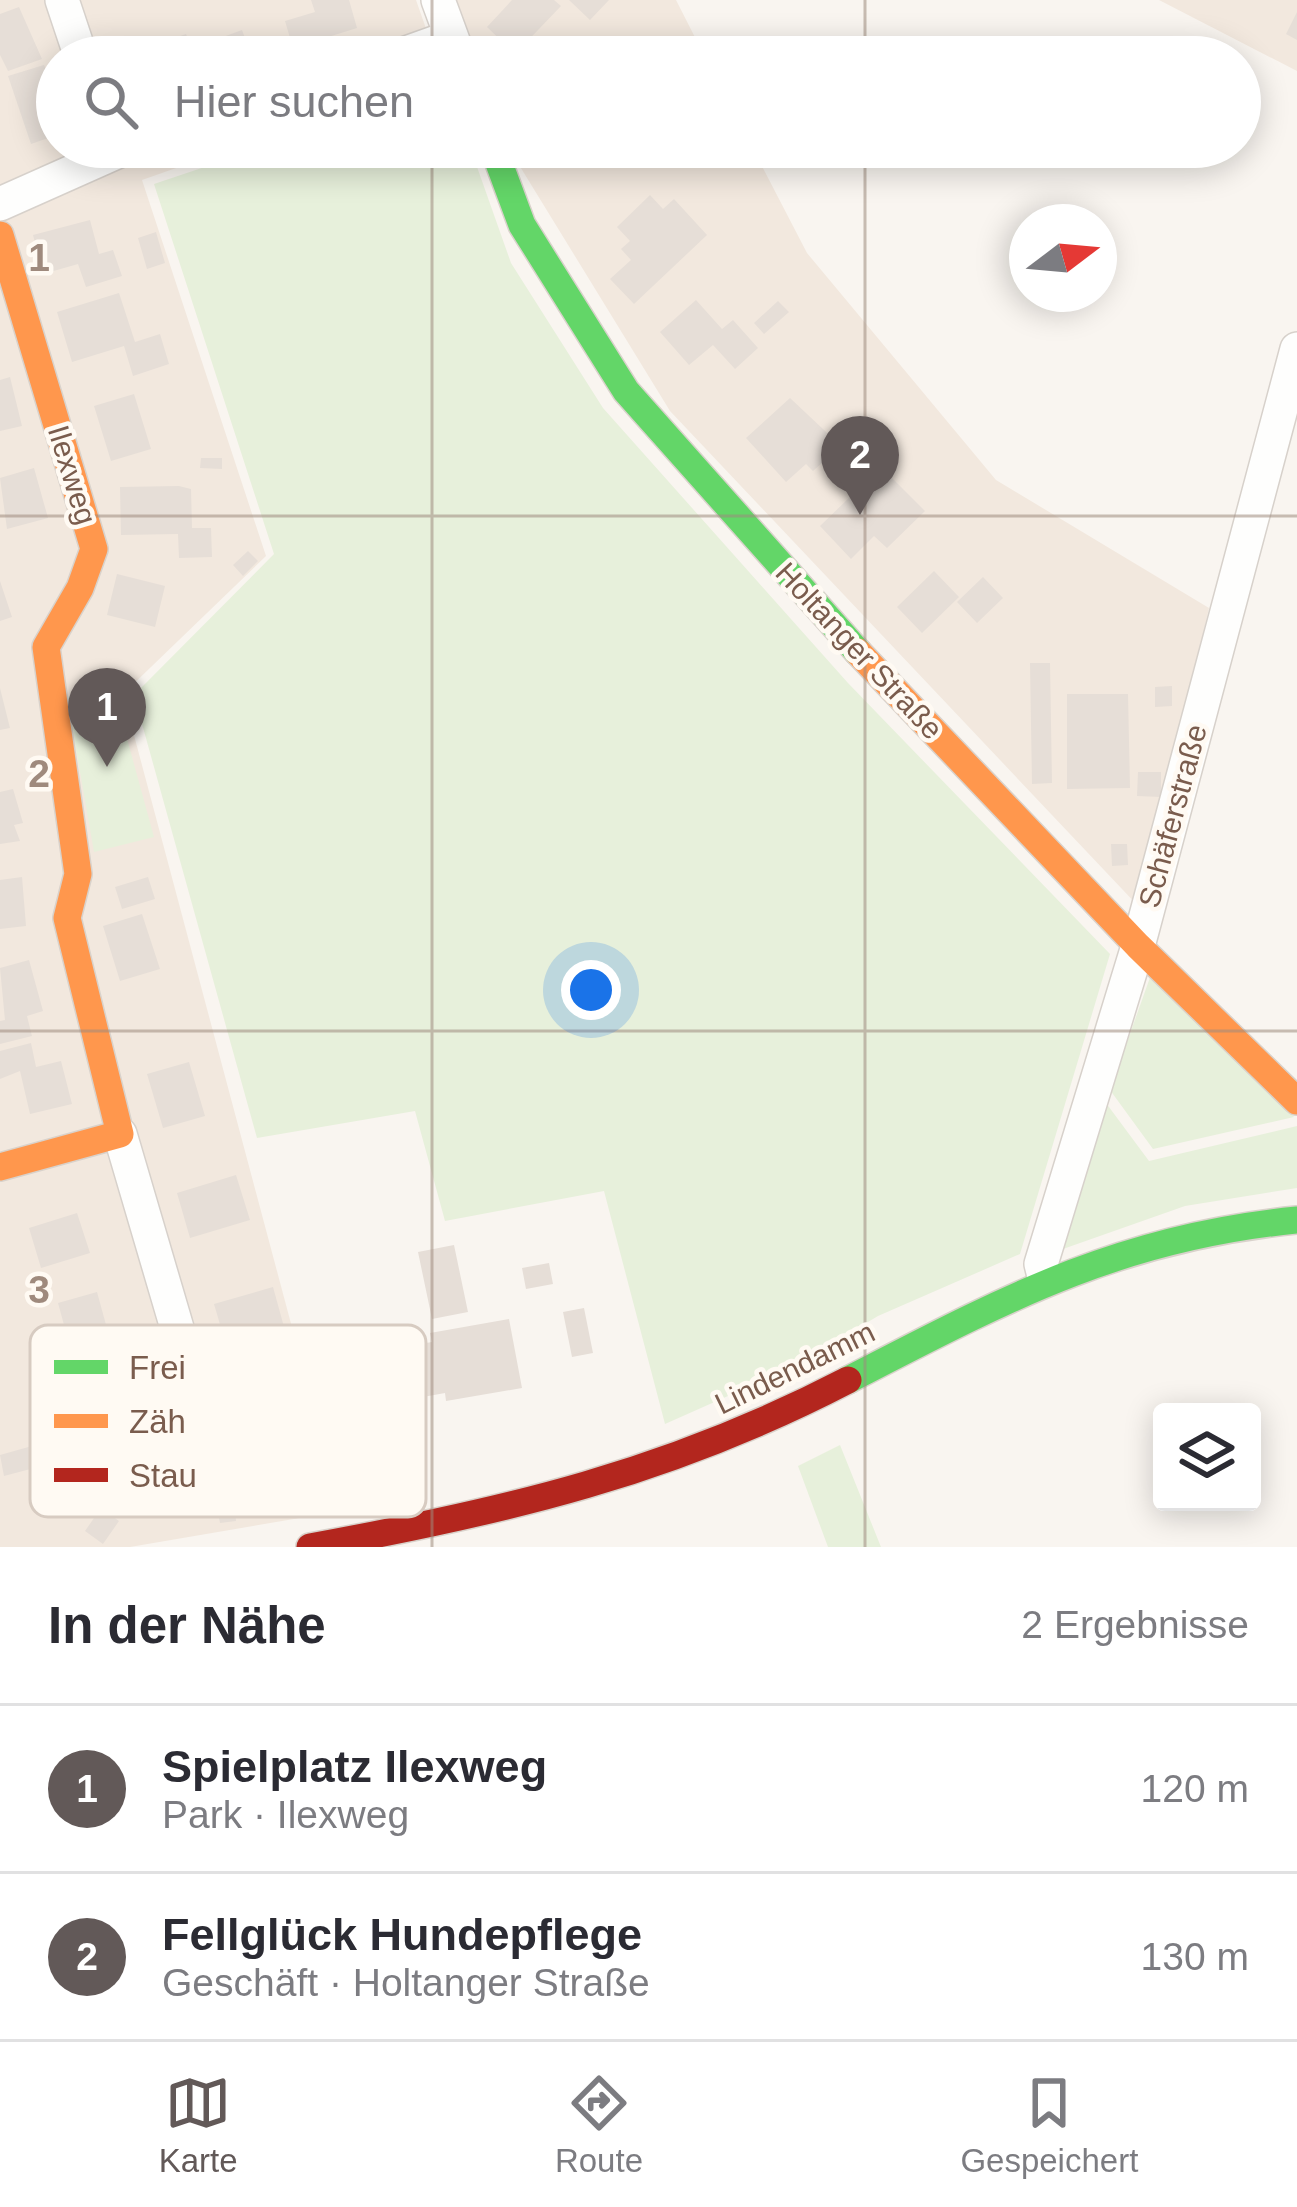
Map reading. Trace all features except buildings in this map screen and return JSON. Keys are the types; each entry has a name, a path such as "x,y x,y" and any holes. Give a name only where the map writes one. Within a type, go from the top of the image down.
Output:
{"street":[{"path":"62,0 74,36"},
{"path":"438,0 451,36"},
{"path":"0,204 77,168"},
{"name":"Holtanger Straße","path":"501,168 522,225 626,391 876,672 1138,946 1297,1101"},
{"name":"Ilexweg","path":"0,235 94,549 80,589 46,647 78,874 67,918 120,1134 176,1325"},
{"name":"Schäferstraße","path":"1045,1280 1041,1264 1138,946 1297,349"},
{"path":"0,1167 120,1134"},
{"name":"Lindendamm","path":"310,1547 521,1506 692,1454 788,1412 1045,1280 1203,1231 1297,1220"}],"shaded area":[{"path":"0,0 416,0 429,36 36,36 36,168 176,168 142,180 266,556 123,694 291,1325 30,1325 30,1517 306,1517 130,1547 0,1547"},
{"path":"452,0 676,0 694,36 465,36"},
{"path":"1159,0 1297,0 1297,71 1261,52 1261,36 1229,36"},
{"path":"521,168 763,168 807,253 996,480 1209,608 1140,908 670,411"}],"green space":[{"path":"202,168 477,168 511,263 603,408 848,683 1110,954 1020,1254 878,1316 789,1369 665,1424 604,1191 445,1221 415,1111 257,1138 134,695 274,554 154,184"},
{"path":"112,684 154,837 94,852 67,697"},
{"path":"1153,969 1294,1117 1153,1149 1110,1090"},
{"path":"1106,1103 1149,1161 1297,1126 1297,1188 1185,1206 1063,1249"},
{"path":"840,1445 881,1547 828,1547 798,1466"}],"traffic: fast":[{"path":"501,168 522,225 626,391 858,652"},
{"path":"848,1380 1064,1276 1174,1241 1297,1220"}],"traffic: slow":[{"path":"0,235 94,549 80,588 46,647 78,874 67,918 120,1134 0,1167"},
{"path":"858,652 1138,946 1297,1101"}],"traffic: jam":[{"path":"310,1547 452,1519 586,1485 716,1440 848,1380"}],"place":[{"name":"Fellglück Hundepflege","path":"860,515"},
{"name":"Spielplatz Ilexweg","path":"107,767"}]}
